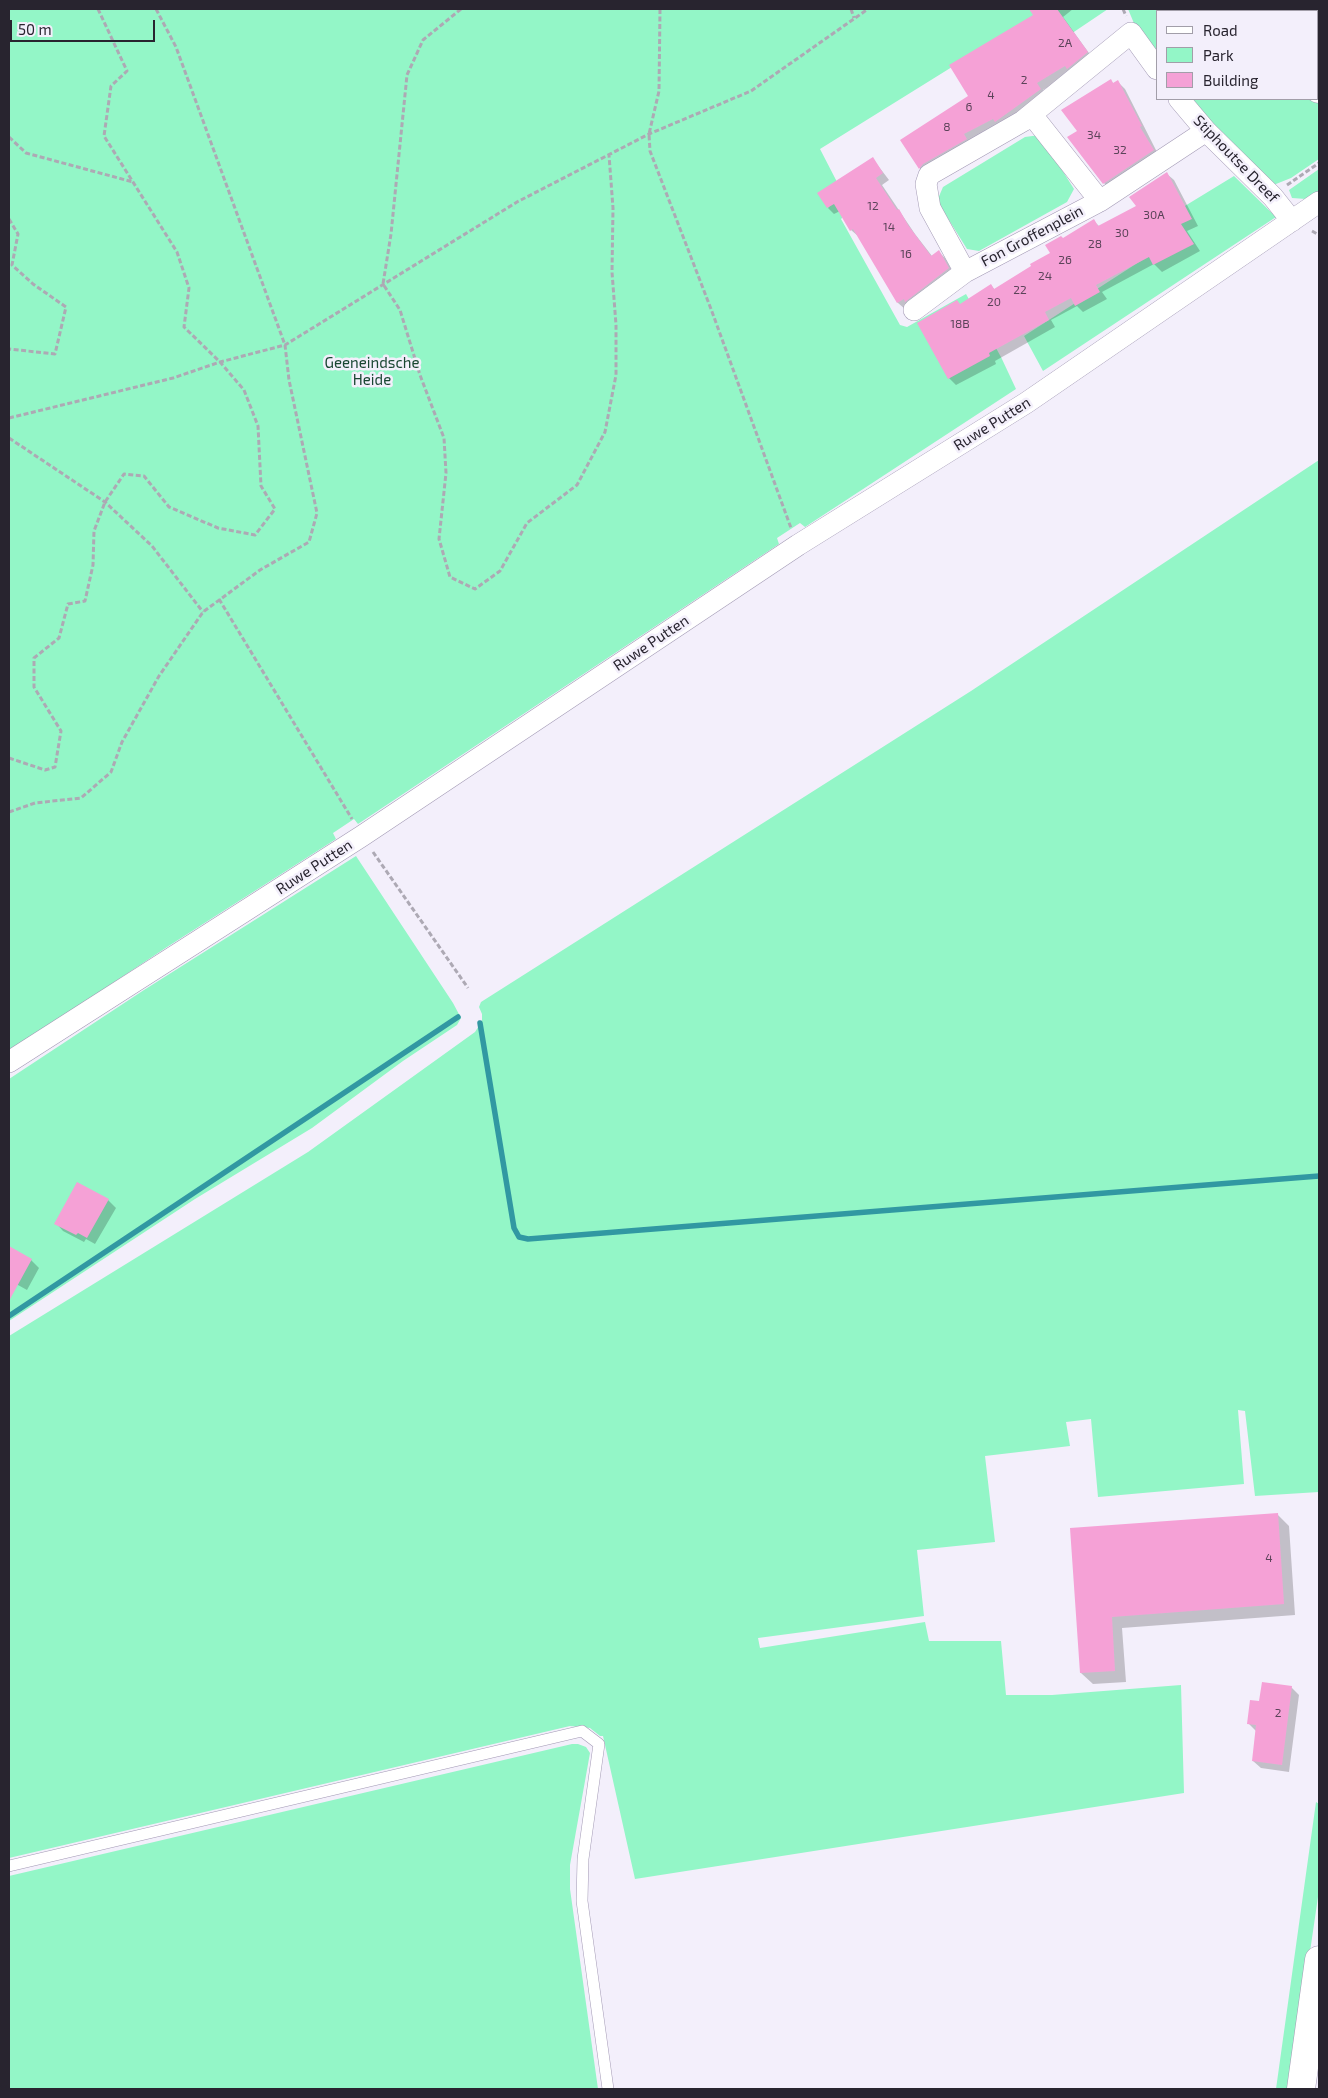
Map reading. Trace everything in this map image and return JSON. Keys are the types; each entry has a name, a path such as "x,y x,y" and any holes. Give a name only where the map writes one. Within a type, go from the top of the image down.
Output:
{"main road":[{"path":"1301,2089 1319,1960"}],"street":[{"name":"Fon Groffenplein","path":"965,272 930,208 926,184 929,175 1023,122 1131,33 1156,68"},
{"name":"Stiphoutse Dreef","path":"1180,100 1206,130 1274,197 1292,221"},
{"name":"Fon Groffenplein","path":"1032,115 1100,200"},
{"name":"Fon Groffenplein","path":"914,310 965,272 1100,200 1206,130"},
{"name":"Ruwe Putten","path":"9,1062 362,836 798,545 1026,403 1319,202"},
{"name":"Ruwe Putten","path":"1292,221 1319,216"}],"lane":[{"path":"9,1866 582,1731 599,1744 582,1859 582,1901 608,2089"}],"path":[{"path":"9,758 44,770 56,767 60,731 34,687 34,658 59,638 68,604 85,601 93,565 94,532 105,502 124,474 144,476 169,507 218,528 255,535 275,510 262,486 258,426 244,390 220,362 184,327 189,288 177,252 104,136 112,86 127,71 98,9"},
{"path":"9,812 35,803 80,798 111,772 122,742 160,676 203,612 260,570 309,542 318,513 289,380 285,345 176,47 156,9"},
{"path":"461,9 423,40 407,74 391,234 383,284 400,310 420,374 444,438 446,473 439,539 450,577 475,589 500,571 526,523 577,485 605,432 616,374 616,335 612,272 613,208 609,155"},
{"path":"660,9 659,91 649,134 650,151 711,309 798,545"},
{"path":"851,9 854,18"},
{"path":"9,418 173,378 220,362 285,345 517,202 649,134 751,91 868,9"},
{"path":"9,137 26,153 133,182"},
{"path":"1274,197 1290,182 1319,163"},
{"path":"9,219 18,234 12,265 32,284 66,307 55,354 9,349"},
{"path":"9,438 105,502 152,546 203,612"},
{"path":"220,599 362,836 468,988"}],"green space":[{"name":"Geeneindsche Heide","path":"9,9 1108,9 1053,46 1026,21 820,149 851,209 841,219 900,325 907,327 966,294 1001,357 1016,389 805,527 800,523 777,538 779,544 358,824 354,819 333,833 336,839 167,947 9,1052"},
{"path":"1128,9 1262,10 1156,10 1156,61 1141,40"},
{"path":"1185,100 1317,100 1319,103 1319,159 1291,178 1271,186"},
{"path":"1040,135 1074,189 1067,202 979,251 967,249 937,201 943,187 1025,137"},
{"path":"1319,169 1319,195 1306,199 1292,198 1289,190"},
{"path":"1234,176 1276,217 1043,371 1024,336 1170,242 1175,212"},
{"path":"1319,460 1319,1492 1255,1496 1245,1411 1238,1410 1244,1484 1098,1497 1091,1419 1066,1422 1070,1446 985,1456 995,1542 917,1550 924,1616 758,1638 760,1648 925,1622 929,1641 1001,1641 1006,1695 1052,1695 1181,1685 1184,1793 635,1879 603,1736 600,1736 590,1728 570,1726 9,1858 9,1336 308,1152 475,1032 482,1021 479,1007 481,1002 971,691"},
{"path":"356,856 453,1003 461,1018 457,1025 403,1061 312,1128 195,1199 9,1321 9,1079 144,990"},
{"path":"572,1744 586,1747 590,1753 570,1865 570,1889 598,2089 9,2089 9,1876"},
{"path":"1316,1802 1319,1804 1319,1890 1290,2089 1276,2089"}],"building":[{"path":"1029,9 1057,9 1088,52 1067,69 1065,66 1037,83 1041,89 995,122 993,119 964,134 967,139 923,164 919,169 900,140 968,96 949,65 1033,15"},
{"path":"1111,79 1113,83 1118,80 1142,126 1140,127 1154,150 1103,184 1067,137 1077,131 1061,110"},
{"path":"873,157 883,173 876,178 897,210 899,209 908,225 931,256 939,250 949,268 905,302 904,299 897,303 853,229 850,231 834,204 827,208 817,193"},
{"path":"1167,172 1192,219 1181,224 1194,244 1153,265 1149,257 1096,285 1100,292 1075,306 1071,298 1045,312 1049,320 989,353 990,356 948,379 917,323 957,300 960,304 991,284 994,289 1031,266 1030,264 1050,253 1045,245 1061,236 1063,238 1094,219 1098,226 1136,206 1129,197"},
{"path":"77,1182 109,1199 87,1238 78,1233 76,1235 54,1224"},
{"path":"9,1246 32,1259 9,1301"},
{"path":"1278,1513 1284,1604 1112,1617 1115,1671 1080,1673 1070,1528"},
{"path":"1262,1682 1292,1686 1282,1765 1252,1761 1256,1725 1247,1724 1250,1700 1259,1701"}],"waterway":[{"path":"9,1316 458,1017"},
{"path":"480,1023 514,1228 519,1237 528,1239 1319,1176"}]}
